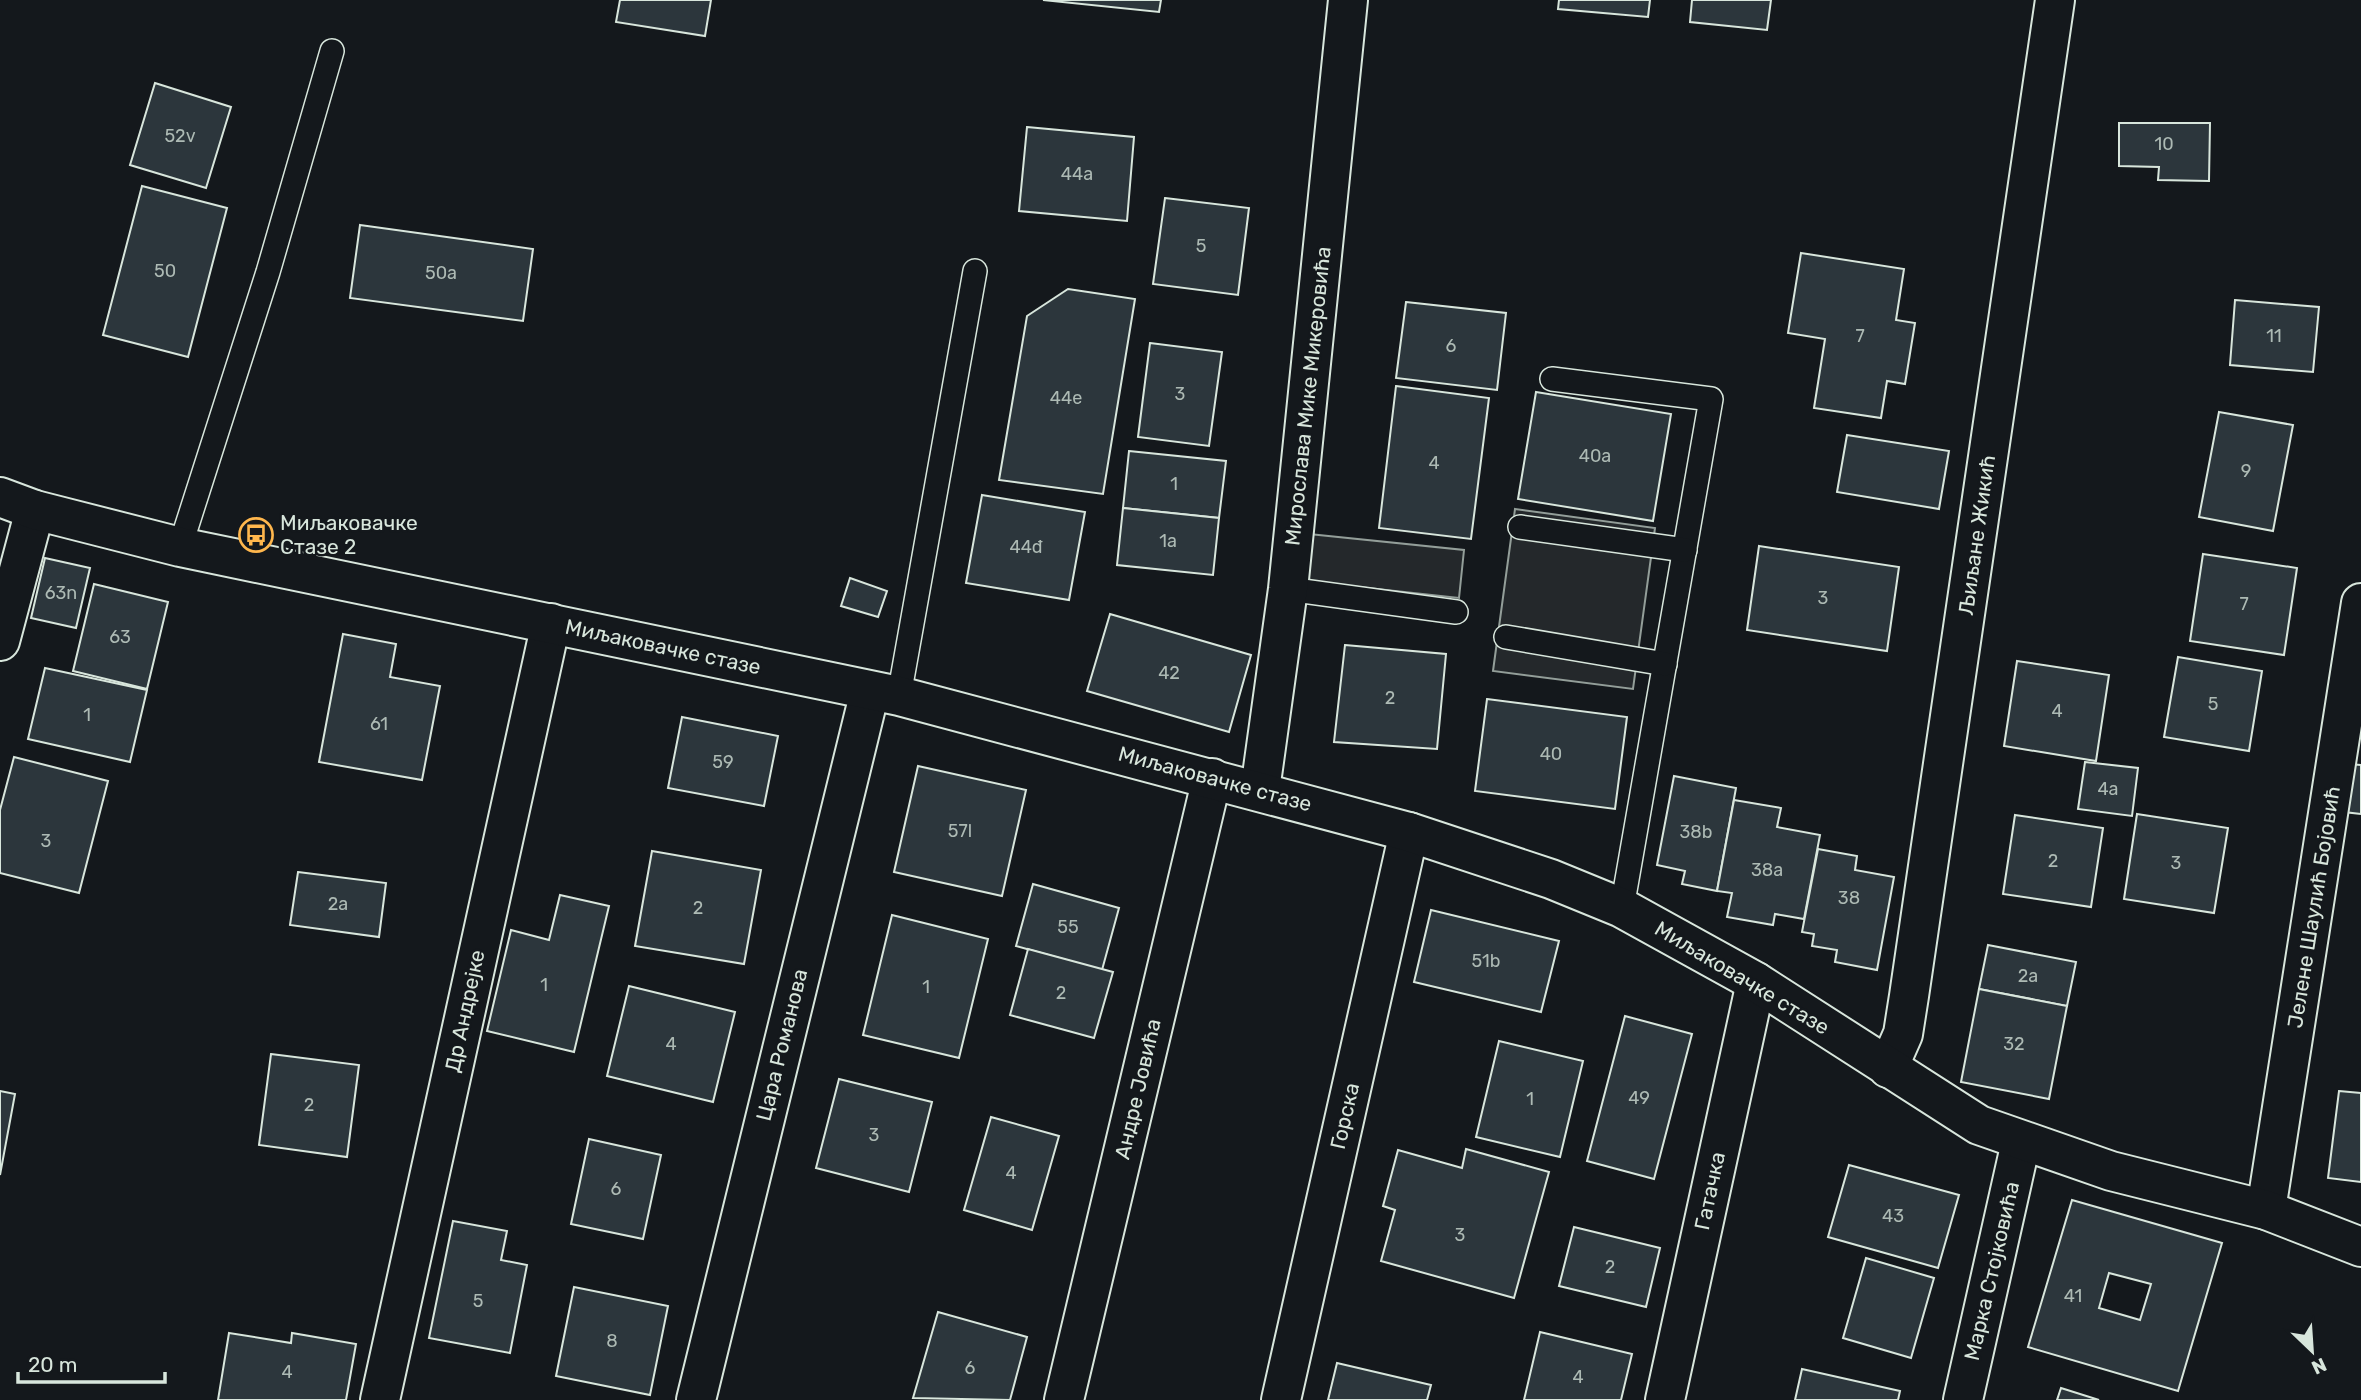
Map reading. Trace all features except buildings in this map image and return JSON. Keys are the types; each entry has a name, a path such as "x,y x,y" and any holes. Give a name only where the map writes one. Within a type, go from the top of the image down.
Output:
{"street":[{"name":"Мирослава Мике Микеровића","path":"1260,790 1288,589 1348,0"},
{"name":"Љиљане Жикић","path":"1888,1068 1903,1034 1907,1009 2055,0"},
{"name":"Миљаковачке стазе","path":"0,497 35,510 180,547 884,694 1260,790 1409,832 1550,879 1622,908 1756,982 1979,1125 2021,1142 2111,1171 2266,1210 2361,1247"},
{"path":"0,641 35,510"},
{"name":"Јелене Шаулић Бојовић","path":"2266,1210 2361,603"},
{"name":"Др Андрејке","path":"380,1400 551,623"},
{"name":"Цара Романова","path":"696,1400 884,694"},
{"name":"Андре Јовића","path":"1065,1400 1212,778"},
{"name":"Горска","path":"1281,1400 1409,832"},
{"name":"Гатачка","path":"1665,1400 1756,982"},
{"name":"Марка Стојковића","path":"1963,1400 2021,1142"}],"lane":[{"path":"180,547 268,272 332,51"},
{"path":"884,694 975,271"},
{"path":"1552,379 1711,399 1622,908"},
{"path":"1520,527 1685,550"},
{"path":"1288,589 1457,612"},
{"path":"1506,637 1665,664"}],"shaded area":[{"path":"1515,509 1655,528 1633,689 1493,671"},
{"path":"1309,534 1464,550 1459,598 1304,581"}],"place":[{"name":"Миљаковачке Стазе 2","path":"256,535"}]}
